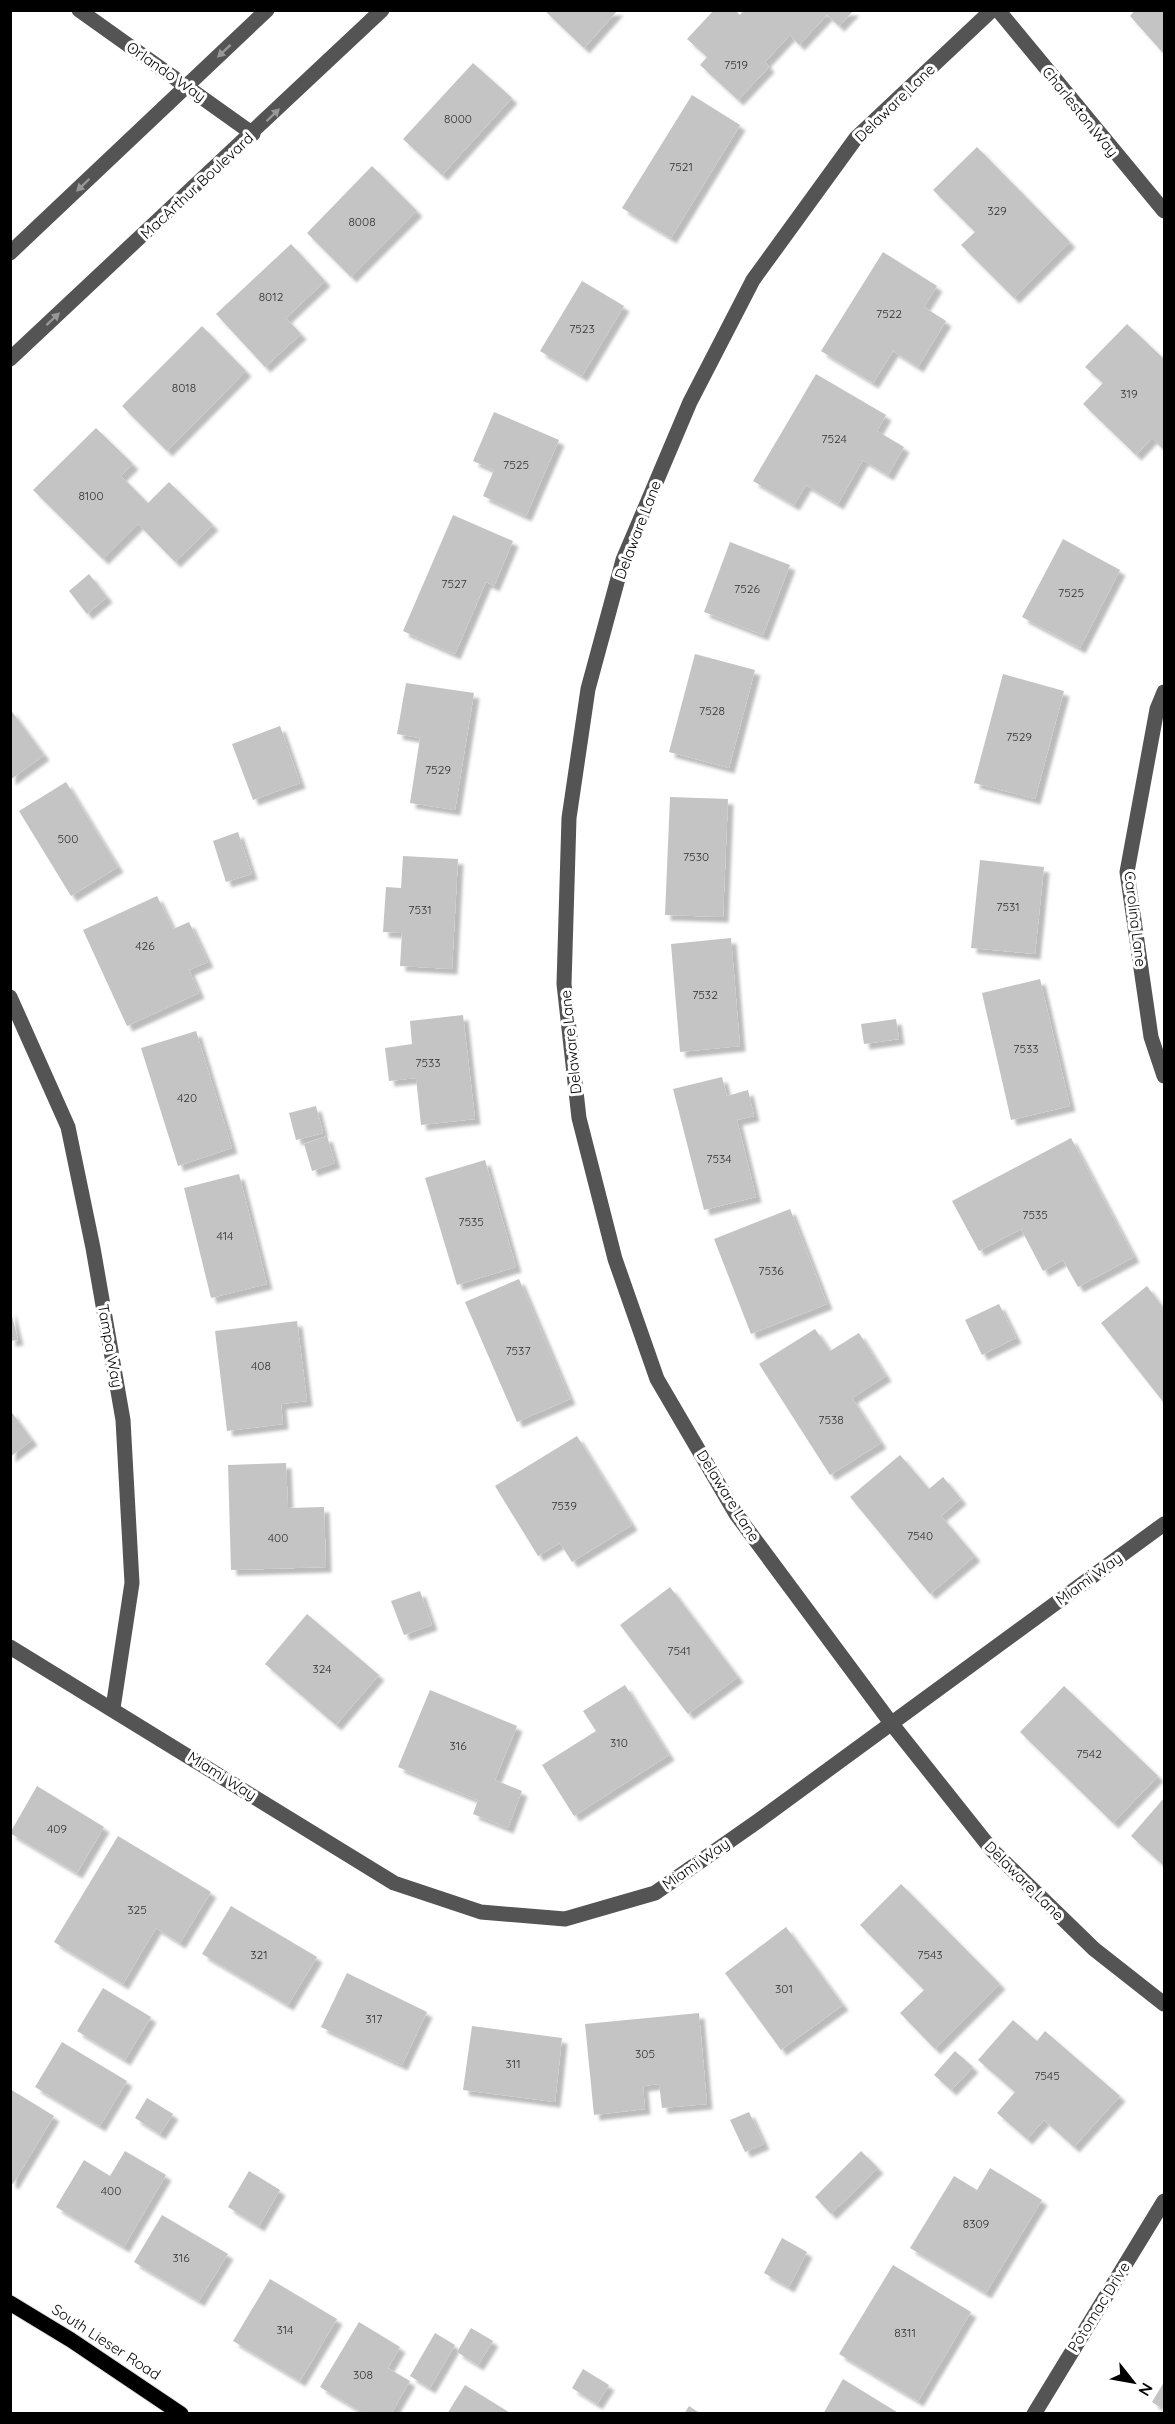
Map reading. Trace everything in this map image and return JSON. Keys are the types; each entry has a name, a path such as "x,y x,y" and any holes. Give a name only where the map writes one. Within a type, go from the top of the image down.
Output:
{"main road":[{"name":"South Lieser Road","path":"10,2302 181,2414"}],"street":[{"name":"Orlando Way","path":"78,10 253,134"},
{"path":"10,253 267,10"},
{"name":"MacArthur Boulevard","path":"10,359 253,134 382,10"},
{"name":"Delaware Lane","path":"992,10 856,138 753,280 690,402 623,560 588,688 569,818 564,984 579,1118 615,1259 657,1379 736,1514 891,1723 992,1850 1094,1949 1164,2004"},
{"name":"Charleston Way","path":"998,10 1164,211"},
{"name":"Carolina Lane","path":"1164,692 1157,709 1127,872 1151,1037 1164,1076"},
{"name":"Tampa Way","path":"10,997 68,1127 93,1248 123,1420 132,1583 113,1708"},
{"name":"Miami Way","path":"10,1647 113,1708 394,1883 481,1912 565,1919 655,1893 758,1821 1164,1524"},
{"name":"Potomac Drive","path":"1034,2414 1164,2201"}],"building":[{"path":"544,10 618,10 584,48"},
{"path":"714,10 735,10 740,15 744,10 854,10 839,26 827,15 799,45 790,35 765,62 769,67 738,100 700,65 707,57 687,39"},
{"path":"1135,10 1164,10 1164,54 1130,16"},
{"path":"473,63 512,98 442,175 403,139"},
{"path":"692,95 740,125 671,238 622,208"},
{"path":"977,147 1070,242 1014,298 961,245 975,232 933,190"},
{"path":"372,166 417,211 351,277 307,233"},
{"path":"291,244 325,281 286,318 301,334 265,367 216,314"},
{"path":"883,252 937,286 924,307 946,321 918,367 893,351 873,383 821,351"},
{"path":"582,281 624,306 582,376 540,351"},
{"path":"1127,324 1164,359 1164,450 1152,438 1136,455 1083,404 1103,383 1085,367"},
{"path":"202,326 246,371 167,451 122,406"},
{"path":"816,374 886,415 877,431 904,447 888,475 863,460 838,504 806,485 794,505 753,481"},
{"path":"494,412 559,440 526,516 483,496 494,470 473,461"},
{"path":"96,428 133,464 121,476 148,503 169,482 213,525 175,562 138,524 103,559 33,490"},
{"path":"453,515 513,541 494,586 486,582 455,654 403,631"},
{"path":"1063,539 1120,570 1080,648 1022,617"},
{"path":"730,542 790,565 763,635 704,612"},
{"path":"89,574 107,597 87,614 69,591"},
{"path":"695,654 755,670 729,768 669,752"},
{"path":"1003,674 1064,691 1035,799 974,783"},
{"path":"406,683 474,693 455,810 410,803 420,738 397,734"},
{"path":"10,709 44,755 10,780"},
{"path":"280,726 300,783 253,800 232,744"},
{"path":"66,782 118,867 71,896 19,811"},
{"path":"670,797 728,799 723,917 665,915"},
{"path":"238,832 252,874 226,882 213,841"},
{"path":"403,856 458,859 452,969 400,966 402,933 383,932 386,887 401,888"},
{"path":"980,860 1044,867 1035,954 971,948"},
{"path":"157,896 173,929 189,922 208,962 189,970 199,993 127,1026 83,930"},
{"path":"731,938 740,1046 680,1052 671,944"},
{"path":"1040,979 1070,1106 1011,1120 982,993"},
{"path":"463,1015 475,1119 421,1125 416,1078 389,1081 385,1048 412,1044 410,1021"},
{"path":"896,1019 899,1039 864,1044 861,1024"},
{"path":"196,1031 232,1148 178,1166 141,1048"},
{"path":"722,1077 727,1096 748,1090 754,1116 737,1120 756,1197 704,1210 673,1089"},
{"path":"316,1106 323,1133 296,1140 289,1113"},
{"path":"327,1136 335,1163 312,1171 304,1144"},
{"path":"1071,1138 1134,1257 1078,1287 1063,1260 1043,1271 1021,1229 979,1251 952,1201"},
{"path":"485,1160 516,1267 457,1285 425,1178"},
{"path":"239,1174 267,1284 211,1298 184,1188"},
{"path":"790,1209 827,1304 751,1334 714,1239"},
{"path":"519,1279 570,1399 517,1422 465,1302"},
{"path":"1147,1286 1164,1309 1164,1403 1101,1323"},
{"path":"999,1304 1016,1338 982,1355 965,1320"},
{"path":"10,1308 18,1340 10,1341"},
{"path":"297,1321 307,1401 281,1404 283,1424 227,1431 215,1331"},
{"path":"815,1329 830,1351 859,1333 886,1376 852,1398 881,1443 830,1475 759,1364"},
{"path":"10,1410 32,1440 10,1457"},
{"path":"577,1436 632,1525 572,1562 560,1543 538,1556 495,1486"},
{"path":"900,1455 929,1489 943,1477 961,1499 941,1516 975,1556 930,1594 850,1497"},
{"path":"286,1463 288,1508 324,1507 326,1567 231,1570 228,1465"},
{"path":"670,1587 738,1677 688,1714 620,1625"},
{"path":"420,1591 432,1625 404,1635 391,1601"},
{"path":"307,1614 379,1675 336,1725 265,1664"},
{"path":"625,1685 669,1755 574,1816 542,1765 596,1731 583,1711"},
{"path":"1064,1686 1158,1776 1113,1823 1020,1732"},
{"path":"430,1690 517,1726 495,1780 522,1791 508,1828 473,1814 478,1800 398,1767"},
{"path":"37,1786 104,1827 77,1873 10,1833"},
{"path":"1164,1798 1164,1866 1131,1836"},
{"path":"118,1836 211,1892 180,1943 156,1928 123,1984 54,1942"},
{"path":"901,1884 1000,1984 935,2049 900,2013 924,1990 860,1925"},
{"path":"231,1906 317,1957 288,2005 202,1954"},
{"path":"786,1927 843,2005 781,2050 725,1973"},
{"path":"347,1973 427,2012 402,2065 321,2027"},
{"path":"103,1988 151,2017 125,2060 77,2031"},
{"path":"699,2013 707,2104 662,2108 659,2084 643,2086 645,2109 594,2115 585,2024"},
{"path":"1013,2020 1037,2041 1045,2031 1120,2096 1074,2147 1044,2120 1027,2139 997,2113 1015,2092 978,2060"},
{"path":"472,2026 562,2038 555,2102 463,2090"},
{"path":"62,2042 127,2081 100,2126 35,2087"},
{"path":"955,2051 973,2067 951,2090 934,2075"},
{"path":"10,2089 54,2116 13,2184 10,2182"},
{"path":"147,2098 173,2114 160,2134 135,2118"},
{"path":"749,2112 764,2144 745,2152 730,2120"},
{"path":"125,2151 166,2175 124,2247 56,2207 84,2160 110,2176"},
{"path":"861,2151 878,2168 831,2214 815,2197"},
{"path":"990,2168 1042,2200 986,2293 910,2248 954,2176 977,2190"},
{"path":"249,2171 280,2190 259,2226 228,2207"},
{"path":"162,2215 228,2254 199,2301 134,2262"},
{"path":"782,2238 807,2252 789,2287 764,2273"},
{"path":"893,2265 971,2312 918,2401 839,2354"},
{"path":"270,2279 337,2319 300,2381 233,2341"},
{"path":"359,2322 400,2347 388,2368 410,2381 391,2414 365,2414 320,2387"},
{"path":"471,2328 493,2341 478,2365 457,2352"},
{"path":"435,2333 455,2345 430,2388 410,2376"},
{"path":"583,2369 609,2385 597,2404 572,2388"},
{"path":"843,2379 900,2414 823,2414"},
{"path":"1164,2382 1164,2410 1152,2402"},
{"path":"465,2385 512,2414 447,2414"},
{"path":"689,2406 701,2414 684,2414"}]}
